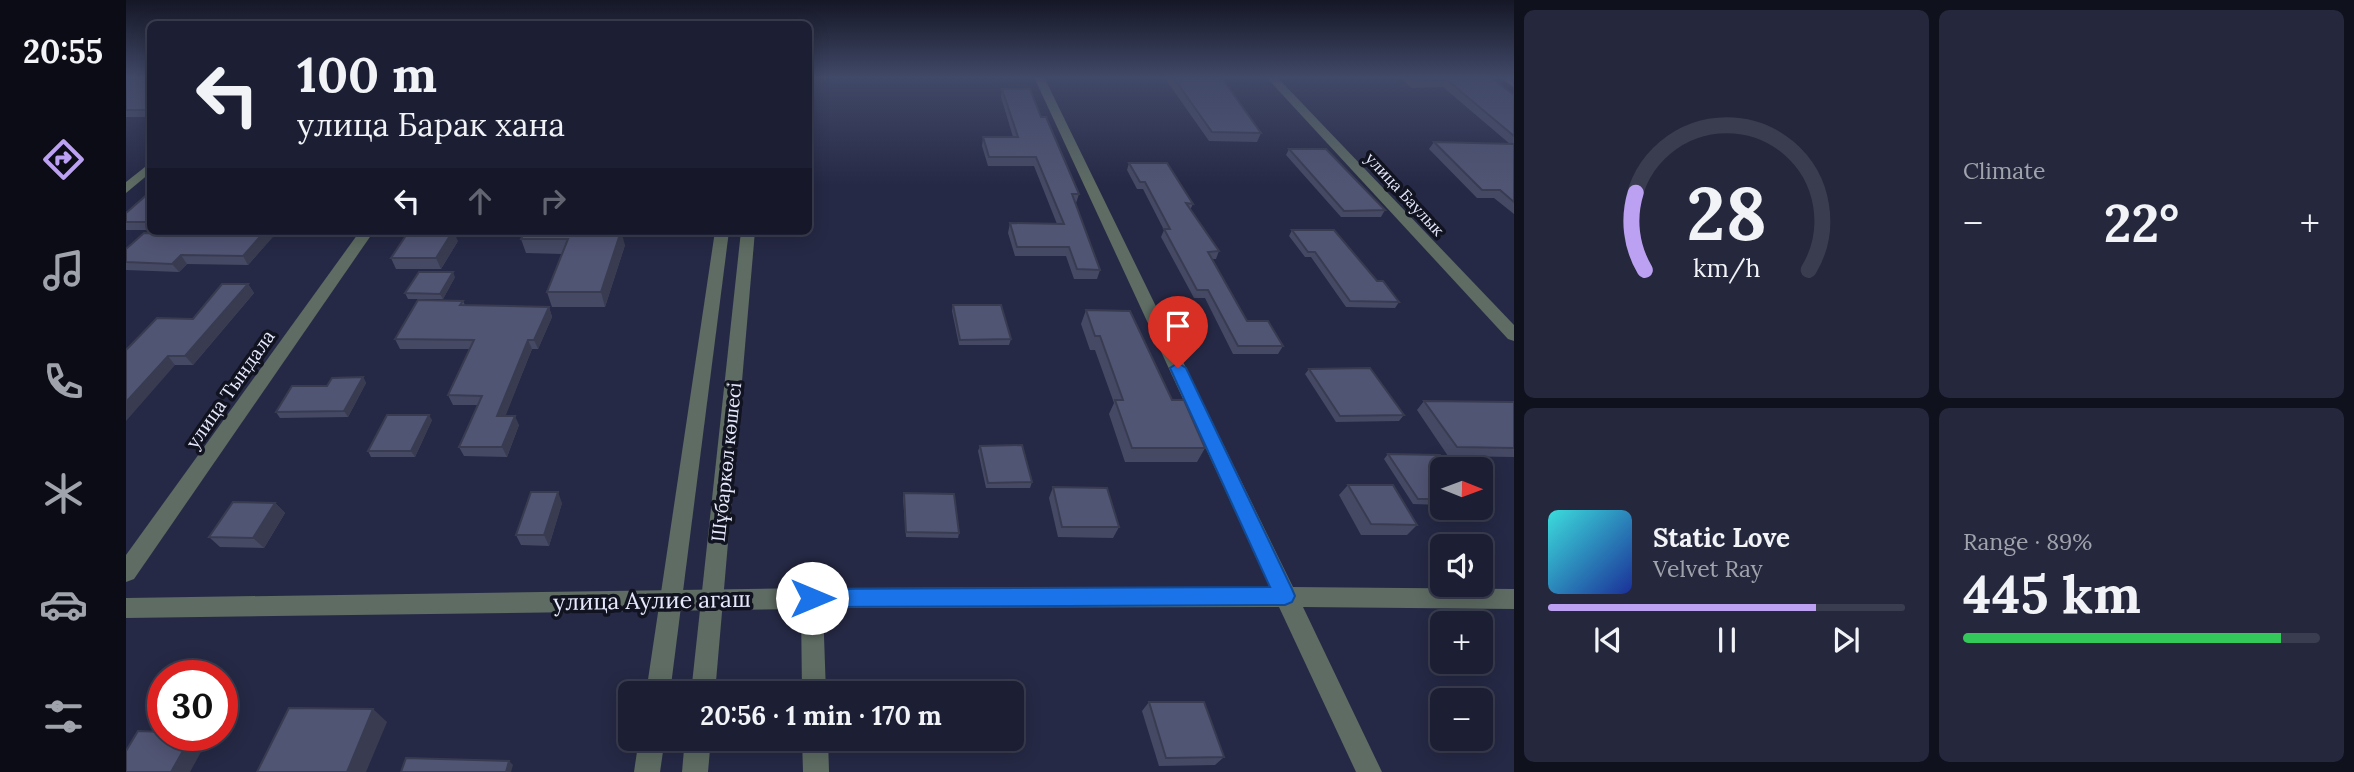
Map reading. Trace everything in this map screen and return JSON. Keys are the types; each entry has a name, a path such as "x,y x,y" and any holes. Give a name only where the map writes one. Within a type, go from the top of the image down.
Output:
{"street":[{"path":"1057,113 1369,772"},
{"name":"улица Баулык","path":"1305,113 1514,335"},
{"path":"126,189 147,170"},
{"name":"улица Тындала","path":"126,572 365,235"},
{"path":"660,681 721,235"},
{"name":"Шұбаркөл көшесі","path":"704,681 748,235"},
{"name":"улица Аулие агаш","path":"126,608 712,598 1285,596 1514,599"},
{"path":"812,598 814,681"},
{"path":"647,772 650,751"},
{"path":"695,772 697,751"},
{"path":"815,751 816,772"}],"building":[{"path":"1010,113 1039,113 1041,117 1046,117 1079,194 1072,194 1100,270 1077,269 1069,247 1017,247 1010,223 1064,224 1036,157 989,157 983,137 1018,137"},
{"path":"1199,113 1247,113 1261,133 1212,132"},
{"path":"1487,113 1514,113 1514,136"},
{"path":"1434,142 1514,144 1514,202 1500,190 1482,190"},
{"path":"1289,149 1326,149 1385,210 1344,211"},
{"path":"1129,163 1167,163 1193,204 1186,203 1219,251 1208,252 1247,321 1268,321 1283,346 1238,346 1208,290 1197,290 1164,229 1170,229 1145,182 1140,182"},
{"path":"147,195 147,222 126,222 126,213"},
{"path":"1292,230 1334,230 1377,281 1383,281 1399,302 1350,301 1315,252 1308,252"},
{"path":"144,233 261,235 243,256 181,255 172,264 126,262 126,249"},
{"path":"406,235 450,235 436,258 391,258"},
{"path":"523,235 620,235 601,292 547,292 568,239 521,239"},
{"path":"419,272 453,272 440,294 405,293"},
{"path":"222,284 248,284 185,356 168,356 126,402 126,350 157,318 193,319"},
{"path":"418,300 463,301 460,305 549,307 534,340 528,340 497,416 515,416 502,447 459,447 482,396 448,395 474,340 395,339"},
{"path":"953,305 1001,305 1011,339 960,340"},
{"path":"1086,310 1130,311 1172,400 1184,400 1205,448 1132,448 1115,400 1123,400 1100,336 1095,336"},
{"path":"1370,368 1404,415 1340,416 1309,369"},
{"path":"363,377 344,411 276,412 292,386 327,386 332,378"},
{"path":"1424,401 1514,402 1514,448 1457,447"},
{"path":"387,415 429,415 411,451 368,451"},
{"path":"1022,445 1032,482 988,483 980,446"},
{"path":"1388,454 1441,457 1430,457 1430,499 1418,499"},
{"path":"1348,485 1393,485 1417,525 1371,524"},
{"path":"1053,487 1107,488 1119,527 1062,527"},
{"path":"531,492 558,492 544,535 516,535"},
{"path":"904,493 954,494 959,533 906,532"},
{"path":"233,502 275,503 253,538 209,537"},
{"path":"1149,702 1204,702 1224,757 1166,758"},
{"path":"289,708 373,709 347,772 257,772"},
{"path":"138,731 147,731 147,751 183,751 171,772 126,772 126,751"},
{"path":"406,758 509,761 506,772 401,772"}],"route":[{"path":"812,598 1285,596 1178,368"}]}
